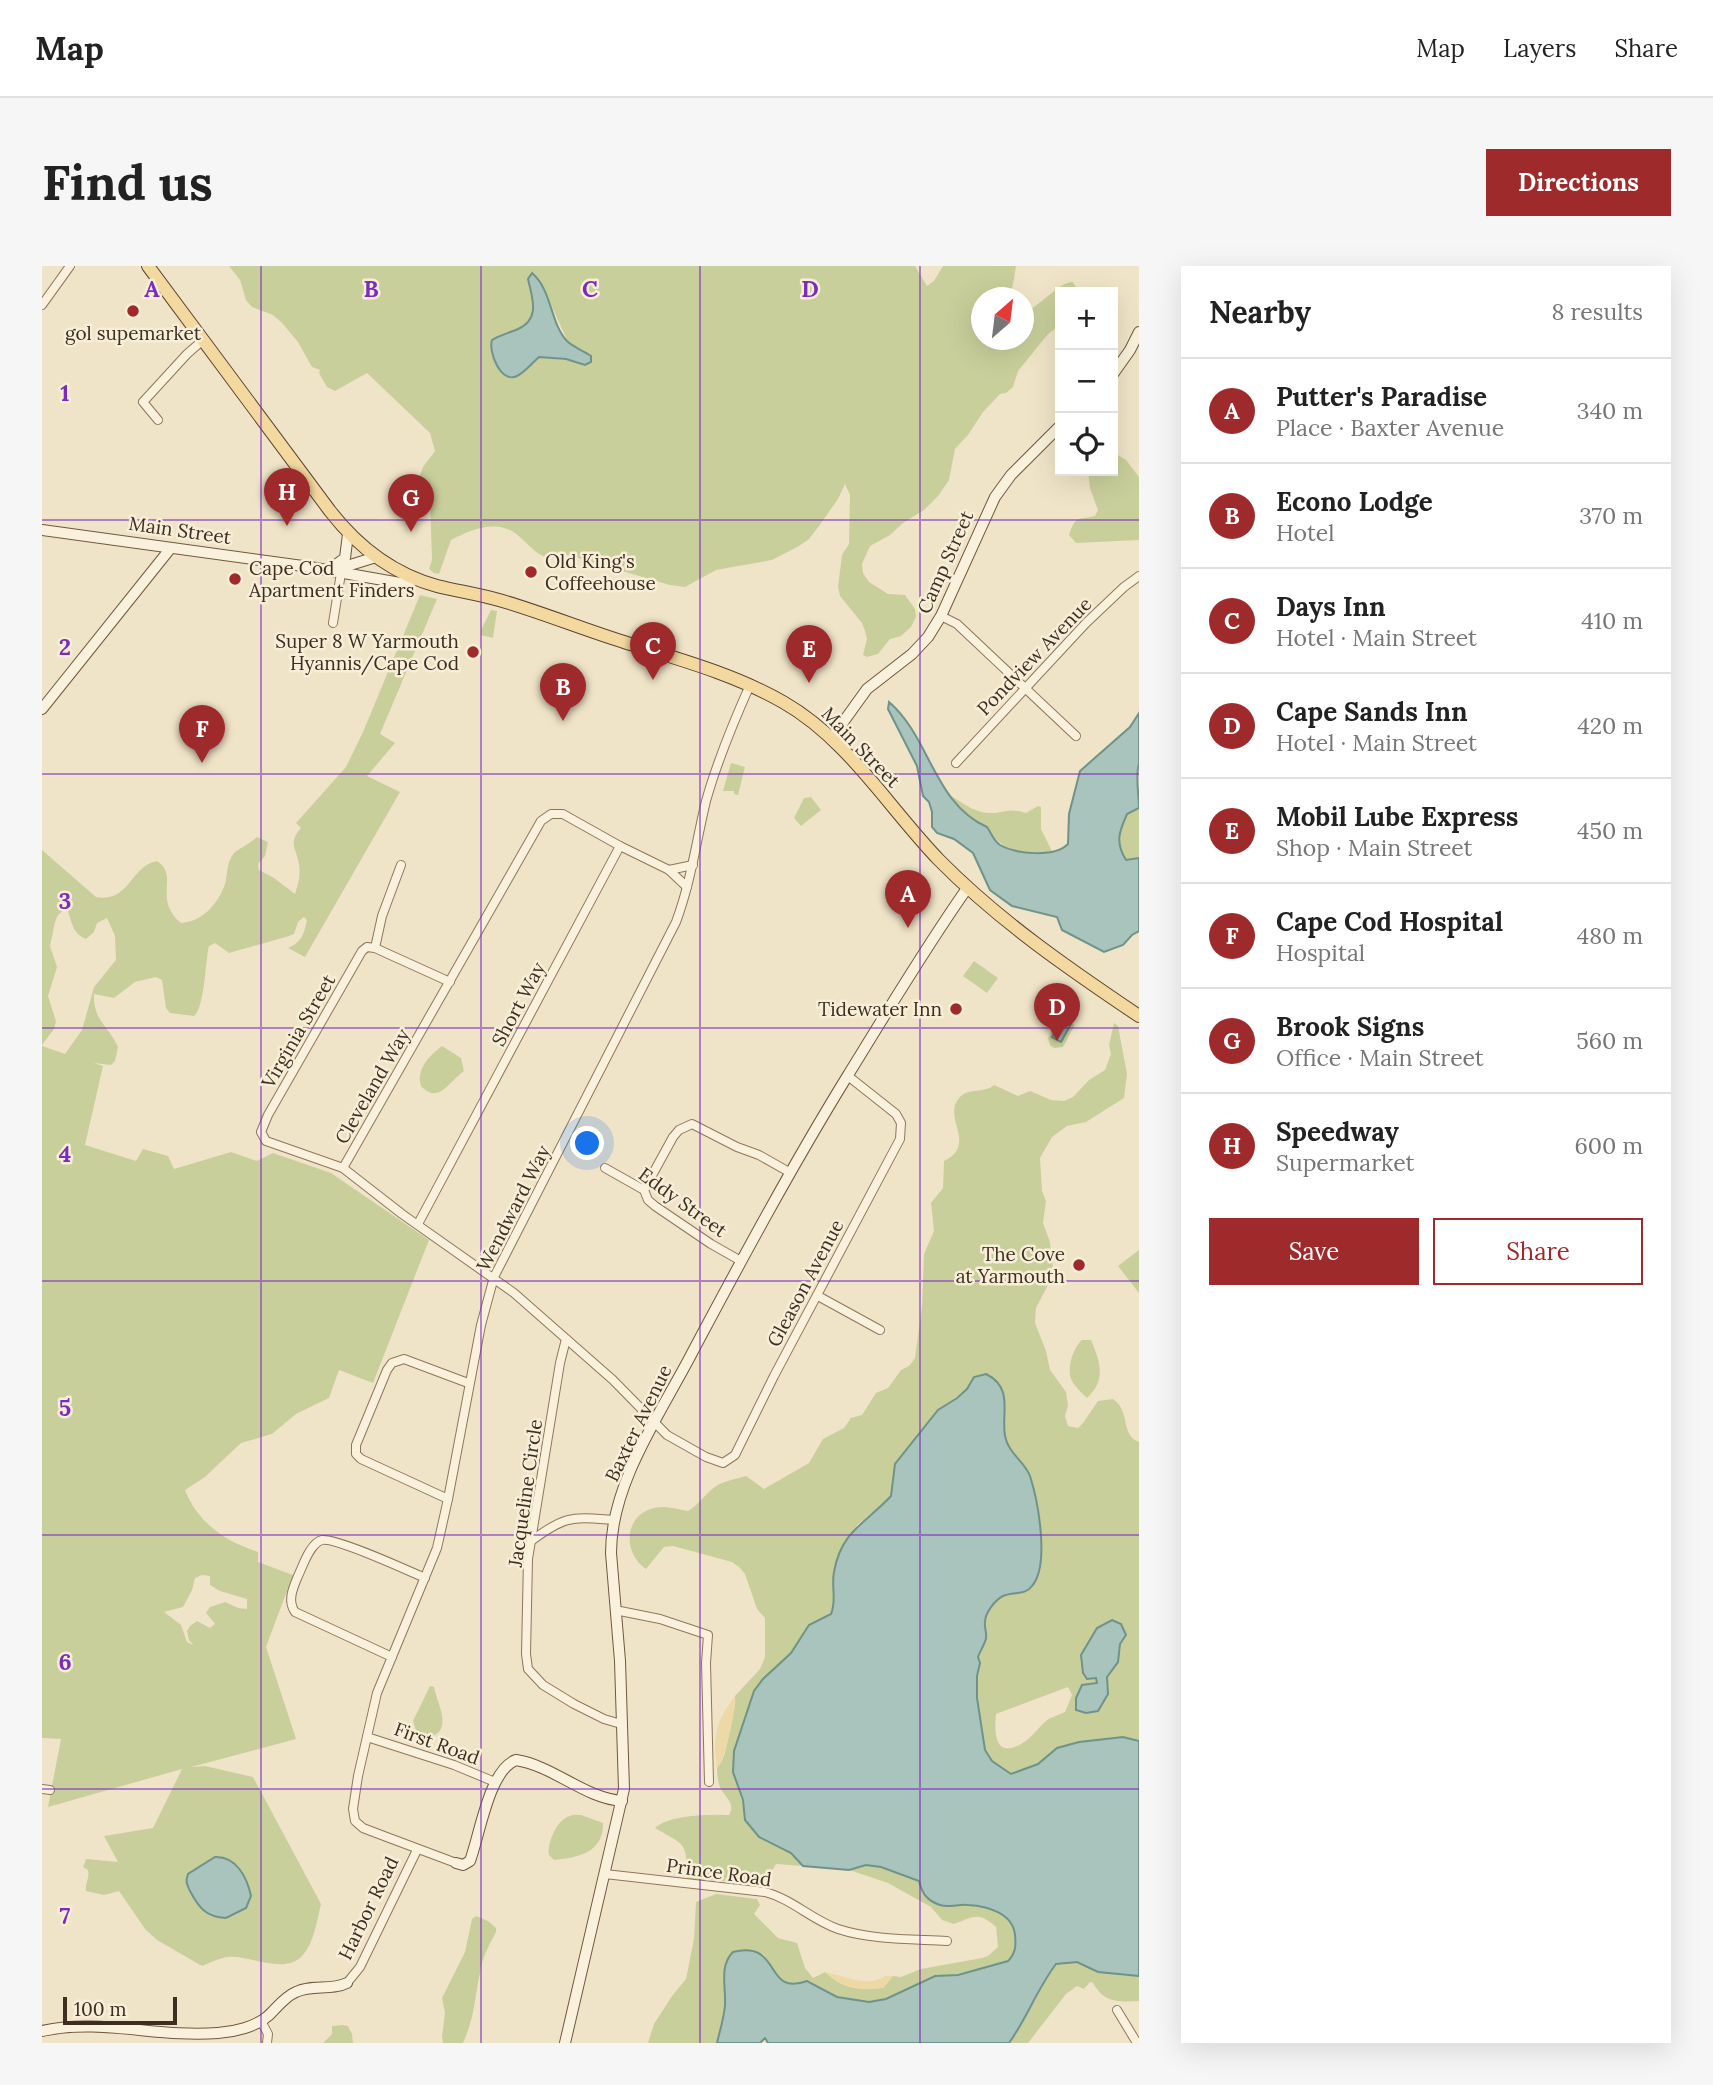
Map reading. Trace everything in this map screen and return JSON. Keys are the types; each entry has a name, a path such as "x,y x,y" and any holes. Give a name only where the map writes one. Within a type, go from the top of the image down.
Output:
{"main road":[{"path":"148,266 348,534 376,557"},
{"name":"Main Street","path":"376,557 417,579 499,600 750,685 793,708 831,739 929,849 1000,916 1139,1016"}],"street":[{"path":"42,305 70,266"},
{"path":"1118,368 1139,332"},
{"path":"158,420 143,402 203,340"},
{"name":"Camp Street","path":"831,739 859,696 912,654 928,637 941,616 995,497 1011,475 1055,431"},
{"name":"Main Street","path":"42,530 170,549 338,569 400,583 417,579"},
{"path":"334,622 338,569 345,558 348,534"},
{"path":"42,709 170,549"},
{"name":"Main Street","path":"338,569 376,557"},
{"name":"Pondview Avenue","path":"956,763 1086,623 1139,576"},
{"path":"941,616 957,624 1076,736"},
{"name":"Wendward Way","path":"417,1850 363,1828 355,1821 353,1809 373,1708 437,1548 468,1383 494,1277 676,922 693,865 716,768 750,685"},
{"name":"Cleveland Way","path":"620,846 562,814 547,816 530,839 343,1168 494,1277 613,1380 667,1435 716,1462 723,1463 734,1455"},
{"path":"620,846 669,870 687,887"},
{"name":"Short Way","path":"418,1224 620,846"},
{"path":"401,865 382,916 375,948 450,982"},
{"path":"669,870 693,865"},
{"name":"Baxter Avenue","path":"565,2043 622,1801 624,1773 620,1661 611,1553 614,1520 627,1480 655,1422 789,1172 921,956 968,887"},
{"name":"Virginia Street","path":"343,1168 266,1141 261,1132 268,1115 362,951 367,947 375,948"},
{"name":"Gleason Avenue","path":"734,1455 900,1139 901,1125 896,1114 848,1076"},
{"path":"644,1190 679,1130 692,1124 789,1172"},
{"name":"Eddy Street","path":"605,1168 644,1190 648,1200 655,1206 741,1261"},
{"path":"818,1296 880,1330"},
{"name":"Jacqueline Circle","path":"566,1339 528,1559 528,1669 543,1685 574,1704 621,1724"},
{"path":"448,1499 361,1459 356,1454 356,1445 392,1363 404,1359 468,1383"},
{"path":"531,1541 555,1523 574,1517 614,1520"},
{"path":"392,1657 295,1612 291,1600 293,1587 314,1545 323,1540 334,1540 425,1578"},
{"path":"615,1610 660,1619 708,1635 706,1663 709,1782"},
{"name":"First Road","path":"367,1737 454,1765 495,1782"},
{"path":"417,1850 467,1864 495,1782 502,1768 516,1760 534,1765 608,1800 622,1801"},
{"name":"Harbor Road","path":"261,2021 298,1991 347,1983 360,1967 417,1850"},
{"name":"Prince Road","path":"605,1874 765,1892 782,1897 836,1928 883,1937 947,1941"},
{"path":"1117,2010 1137,2043"},
{"path":"42,2031 83,2026 183,2038 230,2032 261,2021 268,2034 267,2043"}],"green space":[{"path":"229,266 915,266 927,286 934,281 943,266 1016,266 1012,287 971,287 971,350 1034,350 1034,306 1055,291 1055,329 1018,371 1013,387 1000,394 983,412 955,449 949,480 938,496 890,535 870,546 862,564 863,573 869,582 888,594 905,595 915,609 916,617 911,627 901,636 890,639 878,654 867,657 863,655 867,639 862,623 840,596 838,587 842,555 849,544 850,495 845,484 819,526 809,539 799,546 772,560 716,570 685,587 564,554 546,557 532,549 512,531 497,527 477,529 451,540 439,574 434,573 429,569 432,560 430,499 419,478 423,467 435,451 430,433 367,373 335,391 327,387 320,370 312,367 298,342 282,323 273,315 252,307 246,300 240,280","holes":["533,273 568,342 591,356 575,361 539,357 516,377 505,375 496,363 492,355 492,340 526,323 533,312 530,282 530,275"]},
{"path":"1073,282 1076,287 1061,287 1068,283"},
{"path":"1118,455 1126,460 1139,477 1139,540 1076,543 1069,535 1073,524 1095,516 1098,510 1089,476 1118,476"},
{"path":"420,595 437,599 380,734 395,743 367,776 400,792 305,957 288,948 302,937 307,920 304,917 298,922 294,934 289,936 229,953 215,943 209,946 203,994 194,1016 170,1013 166,1008 162,980 156,977 135,982 114,998 94,994 96,1011 118,1047 115,1061 111,1065 94,1063 103,1066 85,1145 136,1161 143,1149 168,1156 174,1169 231,1152 257,1161 273,1153 331,1173 429,1240 373,1383 339,1370 329,1398 296,1414 272,1434 241,1443 205,1477 185,1490 197,1512 214,1529 234,1542 258,1552 258,1562 293,1575 266,1647 296,1739 191,1767 205,1766 253,1777 321,1904 309,1945 295,1961 276,1964 228,1957 202,1966 157,1940 145,1929 119,1891 104,1895 86,1891 88,1870 83,1867 86,1859 118,1862 104,1836 153,1828 182,1769 48,1807 61,1739 42,1738 42,1046 65,1054 82,1030 94,987 116,960 115,936 107,918 97,923 94,932 86,939 76,931 68,911 65,909 58,915 50,946 57,967 48,996 56,1021 54,1029 42,1045 42,850 96,897 116,895 148,864 157,861 166,874 168,905 181,923 196,919 214,905 225,884 231,857 257,837 268,842 265,856 258,864 259,870 295,894 300,872 294,838 301,828 296,823 346,767","holes":["210,1576 210,1585 247,1599 247,1609 225,1602 210,1607 206,1613 215,1624 210,1628 197,1621 190,1626 187,1631 193,1645 187,1642 181,1625 164,1612 183,1607 195,1578"]},
{"path":"491,610 497,611 493,638 481,635"},
{"path":"731,763 745,767 738,795 734,794 734,791 723,791"},
{"path":"948,794 972,808 988,813 1026,813 1041,807 1041,829 1052,851 1024,853 1006,847 987,827 965,814"},
{"path":"811,797 821,810 801,826 794,818 804,798"},
{"path":"1139,808 1139,858 1126,860 1120,848 1120,832 1127,814"},
{"path":"974,961 998,978 987,993 963,976"},
{"path":"1066,1009 1071,1011 1074,1026 1063,1047 1054,1048 1048,1038 1061,1012"},
{"path":"1114,1023 1118,1026 1127,1074 1124,1098 1086,1122 1067,1126 1052,1137 1040,1158 1042,1191 1046,1201 1043,1223 1050,1242 1053,1268 1036,1308 1035,1323 1050,1370 1066,1392 1068,1406 1065,1416 1068,1426 1078,1428 1098,1401 1113,1399 1122,1410 1129,1434 1139,1442 1139,1741 1123,1737 1079,1742 1057,1748 1038,1764 1011,1774 992,1761 985,1750 977,1699 977,1676 980,1663 978,1657 986,1640 985,1618 1000,1598 1024,1591 1035,1581 1039,1572 1042,1545 1039,1514 1030,1476 1009,1447 1005,1436 1004,1393 995,1380 986,1375 938,1410 895,1464 892,1496 857,1525 834,1571 833,1589 836,1603 831,1614 809,1625 791,1653 754,1691 734,1751 733,1772 744,1807 776,1846 791,1853 803,1866 776,1864 769,1876 759,1883 689,1879 682,1845 655,1828 679,1818 729,1815 731,1804 720,1787 717,1768 725,1753 735,1696 760,1669 765,1657 765,1618 757,1609 745,1574 732,1562 673,1546 664,1547 646,1569 638,1562 630,1545 632,1526 644,1512 654,1508 667,1507 688,1511 714,1488 728,1481 746,1476 764,1489 809,1463 823,1439 844,1428 851,1418 862,1415 876,1393 888,1388 901,1370 909,1366 915,1358 922,1307 924,1254 934,1231 931,1203 943,1188 944,1161 954,1154 958,1147 954,1114 959,1098 994,1085 1018,1096 1030,1091 1051,1100 1064,1101 1073,1097 1089,1080 1105,1070 1111,1054 1109,1045","holes":["1068,1687 1072,1695 1065,1712 1046,1721 1025,1742 1012,1748 1001,1746 998,1742 996,1714"]},
{"path":"442,1046 461,1058 464,1071 443,1090 433,1093 421,1086 420,1074 428,1059"},
{"path":"1139,1250 1139,1293 1118,1266"},
{"path":"1082,1340 1091,1340 1100,1371 1097,1384 1087,1398 1074,1384 1070,1374 1072,1358"},
{"path":"430,1686 434,1687 442,1725 434,1736 424,1739 417,1734 413,1721"},
{"path":"581,1815 603,1823 599,1841 588,1852 554,1860 549,1855 549,1850 557,1826 565,1818"},
{"path":"866,1865 881,1867 919,1881 926,1897 937,1904 968,1905 998,1912 1013,1927 1015,1949 1011,1958 1009,1961 958,1975 935,1976 886,1999 869,2002 837,1997 807,1981 784,1981 763,1954 724,1971 725,2005 717,2043 648,2043 654,2024 686,1979 694,1939 696,1902 716,1894 757,1899 760,1905 754,1914 778,1938 797,1943 805,1968 813,1978 825,1972 839,1983 852,1987 883,1988 893,1976 901,1977 921,1969 982,1958 998,1947 996,1927 985,1919 976,1917 954,1924 942,1920 931,1907 888,1883 849,1870"},
{"path":"476,1916 488,1921 496,1928 496,1932 482,1962 472,2016 463,2043 443,2043 445,2013 442,1998 465,1952 472,1919"},
{"path":"1077,1962 1098,1972 1139,1976 1139,2001 1112,2000 1090,1982 1084,1989 1077,1986 1066,1994 1028,2043 1009,2043 1056,1964"},
{"path":"332,2026 348,2026 353,2043 323,2043 332,2034"}],"sand":[{"path":"735,1696 730,1734 717,1768 717,1729"},
{"path":"825,1972 864,1981 893,1976 883,1988 859,1989 838,1982"}],"water":[{"path":"532,273 544,288 561,334 569,343 591,356 591,362 585,365 566,359 539,357 520,374 511,377 497,366 492,352 492,340 518,329 530,320 533,300 528,279"},
{"path":"889,702 903,716 955,803 987,827 1000,845 1015,851 1035,853 1054,851 1068,844 1069,814 1080,771 1130,727 1139,713 1139,808 1127,814 1119,842 1126,860 1139,858 1139,931 1123,945 1104,952 1062,930 1057,917 1012,906 990,890 973,853 954,839 937,833 932,827 932,812 929,802 923,796 917,766 888,709"},
{"path":"1066,1017 1071,1024 1061,1042 1052,1037 1062,1019 1065,1020"},
{"path":"986,1374 1000,1386 1004,1401 1007,1442 1030,1476 1039,1516 1041,1549 1037,1576 1032,1586 1026,1591 1000,1598 985,1618 986,1638 978,1657 980,1663 977,1698 985,1750 992,1761 1011,1774 1038,1764 1057,1748 1079,1742 1123,1737 1139,1741 1139,1976 1098,1972 1077,1962 1056,1964 1009,2043 768,2043 765,2038 760,2043 717,2043 725,2005 726,1964 733,1952 749,1950 759,1954 784,1982 793,1984 807,1981 837,1997 869,2002 886,1999 935,1976 958,1975 1008,1961 1014,1952 1013,1927 1004,1916 991,1909 940,1905 926,1896 919,1881 881,1867 866,1865 849,1870 803,1866 791,1853 759,1837 745,1820 743,1800 733,1772 734,1751 754,1691 791,1653 809,1625 831,1614 834,1604 834,1572 842,1547 856,1529 891,1496 895,1464 938,1410 967,1389 974,1377"},
{"path":"1112,1620 1121,1624 1126,1635 1120,1644 1118,1662 1107,1677 1108,1694 1098,1711 1086,1713 1076,1710 1076,1698 1082,1685 1097,1683 1096,1678 1087,1679 1083,1673 1081,1655 1097,1628"},
{"path":"215,1857 235,1864 247,1882 251,1896 246,1908 226,1918 213,1916 200,1907 187,1883 188,1874"}],"place":[{"name":"gol supemarket","path":"133,311"},
{"name":"Speedway","path":"287,526"},
{"name":"Brook Signs","path":"411,532"},
{"name":"Old King's Coffeehouse","path":"531,572"},
{"name":"Cape Cod Apartment Finders","path":"235,579"},
{"name":"Super 8 W Yarmouth Hyannis/Cape Cod","path":"473,652"},
{"name":"Days Inn","path":"653,680"},
{"name":"Mobil Lube Express","path":"809,683"},
{"name":"Econo Lodge","path":"563,721"},
{"name":"Cape Cod Hospital","path":"202,763"},
{"name":"Putter's Paradise","path":"908,928"},
{"name":"Tidewater Inn","path":"956,1009"},
{"name":"Cape Sands Inn","path":"1057,1041"},
{"name":"The Cove at Yarmouth","path":"1079,1265"}]}
